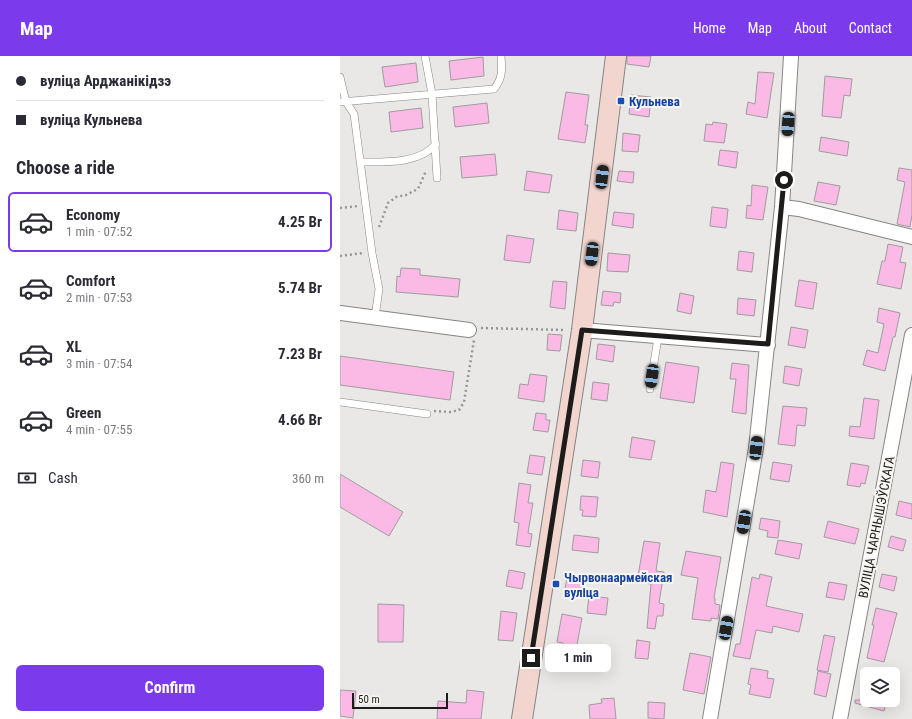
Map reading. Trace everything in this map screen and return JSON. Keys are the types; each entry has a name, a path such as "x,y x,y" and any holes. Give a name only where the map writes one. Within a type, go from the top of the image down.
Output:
{"street":[{"path":"522,719 616,56"},
{"path":"710,719 751,478 768,344 782,207 791,56"},
{"path":"782,207 799,209 912,237"},
{"path":"340,313 472,329"},
{"path":"577,330 768,344"},
{"name":"ВУЛІЦА ЧАРНЫШЭЎСКАГА","path":"840,719 912,335"}],"lane":[{"path":"425,56 432,94 437,178"},
{"path":"343,102 494,89 500,82 502,74 501,56"},
{"path":"340,77 343,102 354,114 372,253 379,289 375,317"},
{"path":"361,162 391,162 430,151 436,144"},
{"path":"650,388 658,337"},
{"path":"340,402 427,414"}],"path":[{"path":"340,256 372,253 388,203 396,197 406,195 418,188 426,172 430,151"},
{"path":"340,208 366,205"},
{"path":"427,414 436,410 450,412 459,410 464,402 472,329 577,330"}],"building":[{"path":"627,56 651,56 649,67 627,64"},
{"path":"483,57 484,76 451,80 449,61"},
{"path":"416,63 418,82 385,87 382,67"},
{"path":"758,72 774,73 767,118 746,114 748,102 755,104"},
{"path":"825,76 852,79 850,96 844,95 841,118 822,116"},
{"path":"566,92 589,95 585,125 588,125 585,143 558,139"},
{"path":"631,95 651,97 649,117 629,114"},
{"path":"487,103 489,123 455,127 453,107"},
{"path":"421,108 423,128 391,132 389,112"},
{"path":"713,122 727,124 724,143 704,141 706,124 712,125"},
{"path":"623,133 640,135 638,152 622,151"},
{"path":"821,137 849,142 847,156 819,151"},
{"path":"720,150 738,152 736,168 718,165"},
{"path":"495,154 497,175 462,178 460,157"},
{"path":"899,168 912,170 912,215 910,227 897,224 905,182 897,180"},
{"path":"527,171 552,175 549,193 524,190"},
{"path":"619,171 634,172 633,183 617,181"},
{"path":"818,182 840,186 836,205 814,201"},
{"path":"752,185 768,187 763,220 746,218 747,205 751,206"},
{"path":"712,207 728,209 726,228 710,226"},
{"path":"559,210 578,213 576,231 557,229"},
{"path":"614,212 634,214 633,228 612,225"},
{"path":"507,235 534,239 530,263 504,260"},
{"path":"888,244 903,247 900,262 906,263 901,289 877,284 882,261 885,261"},
{"path":"739,251 754,253 752,272 737,270"},
{"path":"608,253 630,255 628,272 607,271"},
{"path":"401,268 420,269 420,275 460,279 458,297 396,292 397,276 400,277"},
{"path":"799,280 817,283 813,309 795,306"},
{"path":"553,281 567,282 565,309 550,307"},
{"path":"603,291 621,293 620,303 614,302 613,306 601,305"},
{"path":"680,293 694,296 691,314 677,311"},
{"path":"738,298 756,300 754,316 737,314"},
{"path":"879,308 900,313 885,371 863,365 867,350 878,353 884,324 877,322"},
{"path":"791,327 808,330 805,348 788,345"},
{"path":"548,334 562,335 560,351 547,350"},
{"path":"598,344 615,346 613,362 596,359"},
{"path":"340,356 454,372 450,400 340,385"},
{"path":"666,362 699,367 694,403 660,398"},
{"path":"732,363 749,365 746,414 732,412 736,379 730,379"},
{"path":"785,366 802,369 799,386 783,383"},
{"path":"530,374 547,376 544,402 518,398 520,384 528,385"},
{"path":"593,382 609,384 607,401 591,399"},
{"path":"864,398 879,400 874,439 849,436 850,426 860,427"},
{"path":"783,406 807,408 805,426 797,425 795,446 778,444"},
{"path":"536,413 546,414 546,420 550,420 548,432 533,430"},
{"path":"632,437 655,441 651,460 629,457"},
{"path":"530,455 545,457 542,475 527,473"},
{"path":"583,460 600,462 598,478 581,476"},
{"path":"721,462 734,464 727,517 703,512 706,490 716,492"},
{"path":"773,462 792,465 789,482 770,479"},
{"path":"851,463 869,466 865,484 861,483 860,487 847,485"},
{"path":"340,474 403,512 389,536 340,507"},
{"path":"519,483 531,485 528,503 533,503 528,533 532,534 530,547 516,545 519,523 514,522"},
{"path":"581,496 598,497 596,517 582,516 583,510 580,510"},
{"path":"899,501 912,504 912,519 896,515"},
{"path":"761,518 780,521 778,538 767,537 768,531 759,529"},
{"path":"828,521 859,529 855,544 824,537"},
{"path":"574,535 599,538 598,553 572,550"},
{"path":"891,536 906,540 903,551 888,547"},
{"path":"778,540 802,544 799,559 775,554"},
{"path":"644,541 660,543 656,571 664,572 659,603 664,604 663,616 657,616 655,629 647,628 651,584 637,582"},
{"path":"686,551 721,557 714,598 715,604 720,605 718,619 711,618 711,621 692,619 698,578 681,575"},
{"path":"509,570 525,573 522,589 506,586"},
{"path":"760,574 772,577 766,606 803,614 799,632 773,626 772,633 756,630 750,659 733,656 736,644 740,644 752,577 759,579"},
{"path":"882,574 897,577 894,591 879,587"},
{"path":"567,578 585,581 582,596 564,593"},
{"path":"829,582 847,585 844,600 826,597"},
{"path":"589,596 608,598 606,615 587,613"},
{"path":"378,604 404,605 403,642 378,642"},
{"path":"876,608 897,613 884,662 867,658"},
{"path":"501,611 517,613 513,641 498,640"},
{"path":"562,614 582,618 576,650 562,648 563,643 557,642"},
{"path":"824,635 835,637 828,672 817,670"},
{"path":"637,640 650,642 648,659 635,658"},
{"path":"690,653 711,657 704,694 683,690"},
{"path":"751,668 768,671 767,678 774,679 770,698 749,694 751,685 748,684"},
{"path":"818,671 831,674 826,697 814,694"},
{"path":"340,690 356,691 353,718 340,716"},
{"path":"467,690 484,692 481,719 437,719 438,701 466,703"},
{"path":"614,698 616,719 590,719 589,705 602,703 601,699"},
{"path":"855,700 860,700 860,704 855,703"},
{"path":"648,702 665,703 664,719 648,718"},
{"path":"870,707 885,707 884,711"}],"place":[{"name":"Кульнева","path":"621,101"},
{"name":"Чырвонаармейская вуліца","path":"556,584"}],"route":[{"path":"531,658 582,330 658,337 768,344 784,180"}]}
